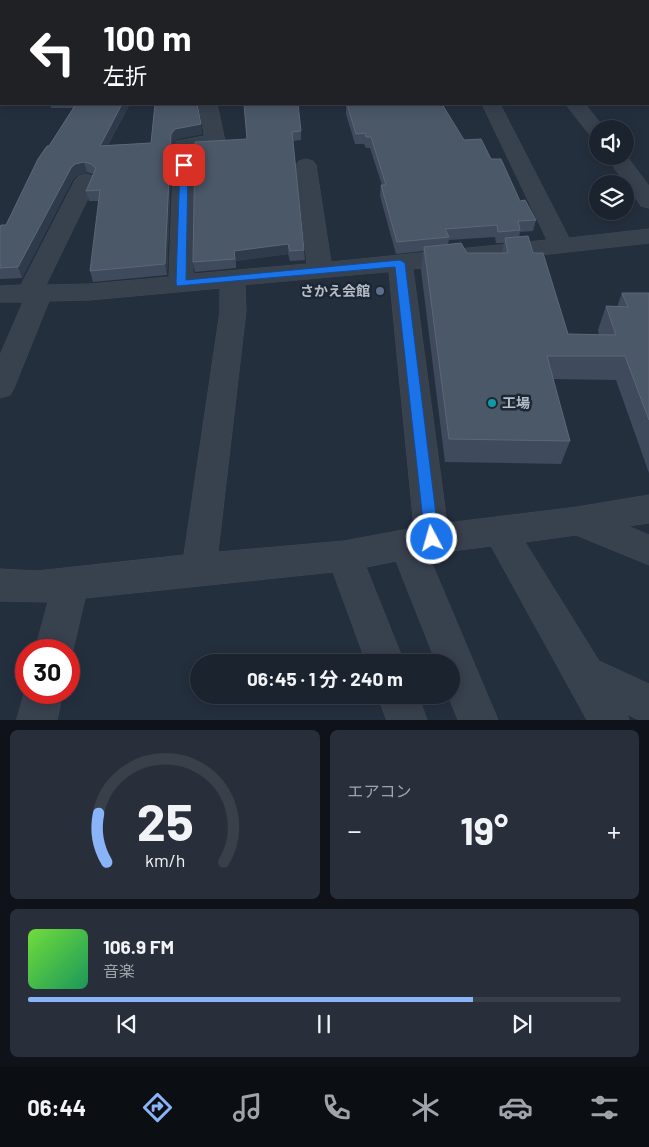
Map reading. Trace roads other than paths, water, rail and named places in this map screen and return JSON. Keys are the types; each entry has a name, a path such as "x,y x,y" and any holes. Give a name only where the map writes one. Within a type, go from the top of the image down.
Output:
{"street":[{"path":"181,283 184,145 215,141 208,105"},
{"path":"492,105 561,244"},
{"path":"576,105 589,121"},
{"path":"306,165 320,270"},
{"path":"623,165 649,201"},
{"path":"0,388 34,294 86,180"},
{"path":"0,294 90,292 400,263 561,244 649,236"},
{"path":"400,263 420,542 478,720"},
{"path":"200,568 232,311 232,278"},
{"path":"0,585 37,587 200,568 344,556 420,542 649,510"},
{"path":"577,521 649,550"},
{"path":"500,531 585,675 609,720"},
{"path":"344,556 382,654"},
{"path":"57,639 71,583"},
{"path":"585,675 649,704"},
{"path":"37,720 41,704"},
{"path":"401,704 407,720"}],"place":[{"name":"さかえ会館","path":"380,291"},
{"name":"工場","path":"492,403"}]}
